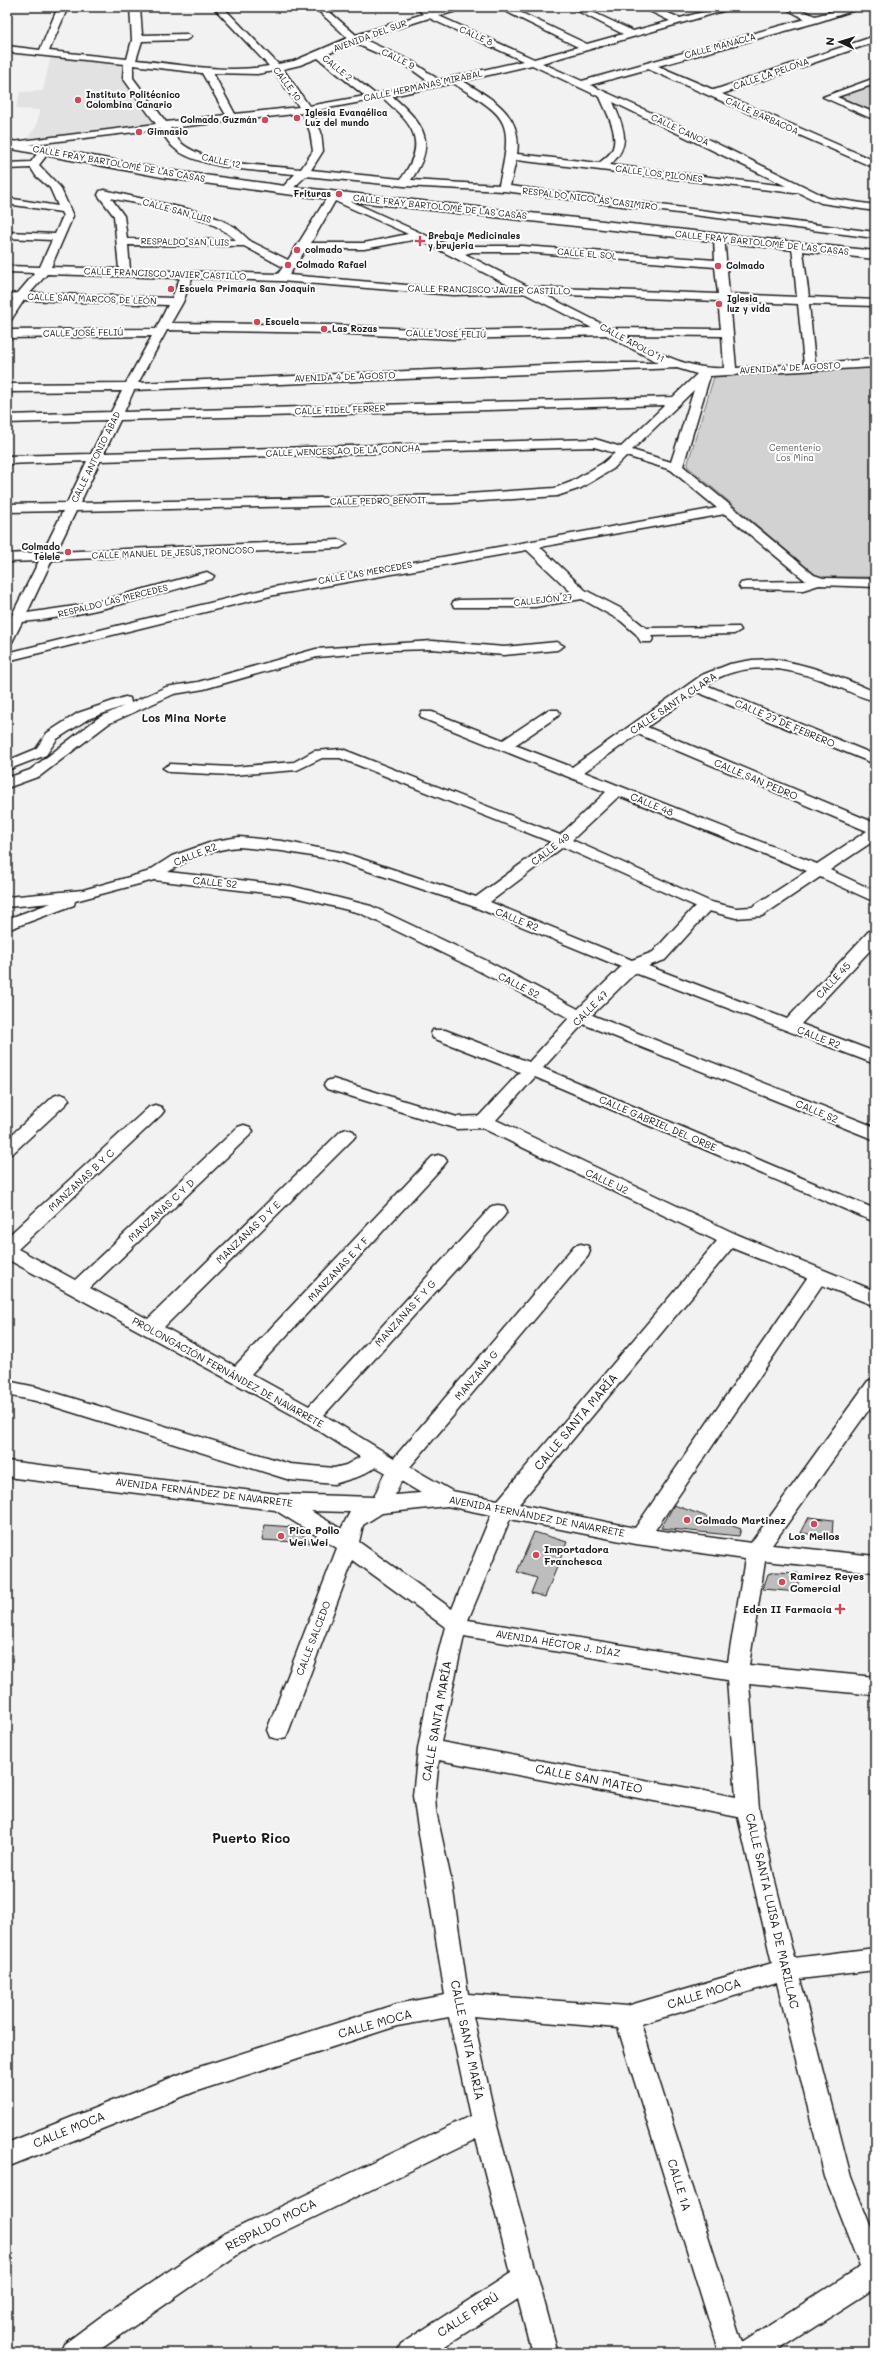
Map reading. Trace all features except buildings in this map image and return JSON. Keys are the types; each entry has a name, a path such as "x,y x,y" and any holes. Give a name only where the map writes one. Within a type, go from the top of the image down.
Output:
{"main road":[{"name":"CALLE FRAY BARTOLOMÉ DE LAS CASAS","path":"10,145 167,174 285,190 875,255"}],"street":[{"path":"44,52 63,7"},
{"name":"CALLE 12","path":"135,7 138,38 136,50 129,62 128,78 161,126 177,145 200,157 230,164 304,172"},
{"name":"CALLE 10","path":"218,7 252,39 276,68 307,109 316,127 318,151 304,172 285,190"},
{"name":"CALLE 9","path":"319,7 354,39 410,64 438,84"},
{"name":"CALLE 8","path":"421,7 430,15 533,62"},
{"name":"AVENIDA DEL SUR","path":"7,49 206,70 244,71 276,68 320,55 354,39 430,15 464,7"},
{"path":"502,7 586,46"},
{"path":"575,7 631,34"},
{"path":"646,7 678,21"},
{"path":"788,7 816,20"},
{"name":"CALLE MANACLA","path":"582,84 859,7"},
{"name":"CALLE HERMANAS MIRABAL","path":"10,145 307,109 385,95 533,62 724,8"},
{"path":"138,38 186,37"},
{"name":"CALLE LA PELONA","path":"712,94 875,39"},
{"name":"CALLE 2","path":"320,55 373,97"},
{"name":"CALLE CANOA","path":"533,62 604,94 825,201 875,208"},
{"name":"CALLE BARBACOA","path":"650,66 875,165"},
{"path":"206,70 232,118"},
{"path":"455,80 493,105 503,115 512,130 511,156 504,188"},
{"path":"875,81 828,97 875,117"},
{"path":"602,167 617,151 618,136 616,123 604,94"},
{"path":"385,95 403,110 422,137 422,150 417,168 404,183"},
{"path":"34,165 44,152"},
{"name":"CALLE LOS PILONES","path":"511,156 808,192"},
{"path":"7,166 34,165"},
{"path":"7,318 21,296 44,270 68,216 55,187 40,174 34,165"},
{"name":"RESPALDO NICOLÁS CASIMIRO","path":"304,172 404,183 504,188 840,232 875,235"},
{"name":"CALLE SAN LUIS","path":"123,242 120,216 103,195 108,192 196,214 231,229 246,243 288,265"},
{"path":"281,278 288,265 303,246 333,196"},
{"name":"CALLE APOLO 11","path":"333,196 419,235 613,332 663,360 705,373"},
{"path":"7,201 66,210"},
{"path":"825,201 840,232"},
{"path":"7,235 59,237"},
{"path":"303,246 364,246 419,235"},
{"path":"720,238 720,264 725,296 730,371"},
{"path":"123,242 125,273"},
{"name":"RESPALDO SAN LUIS","path":"123,242 246,243"},
{"path":"798,246 810,368"},
{"name":"CALLE EL SOL","path":"454,253 472,250 523,248 720,264"},
{"name":"CALLE FRANCISCO JAVIER CASTILLO","path":"7,269 281,278 411,290 452,292 527,290 725,296 804,301 875,303"},
{"name":"CALLE ANTONIO ABAD","path":"7,639 45,558 130,387 177,302 187,276"},
{"name":"CALLE SAN MARCOS DE LEÓN","path":"7,295 177,302"},
{"name":"CALLE JOSÉ FELIÚ","path":"7,334 161,329 332,329 454,335 613,332 728,333"},
{"name":"AVENIDA 4 DE AGOSTO","path":"705,373 875,363"},
{"name":"AVENIDA 4 DE AGOSTO","path":"7,388 130,387 590,367 683,367"},
{"path":"705,373 676,467 809,578 816,581 875,583"},
{"name":"CALLE PEDRO BENOIT","path":"7,508 453,499 557,492 576,485 608,466 674,401 705,373"},
{"name":"CALLE FIDEL FERRER","path":"7,419 674,401"},
{"name":"CALLE WENCESLAO DE LA CONCHA","path":"7,460 595,443 676,467"},
{"name":"CALLE LAS MERCEDES","path":"7,657 274,591 728,510"},
{"name":"CALLE MANUEL DE JESÚS TRONCOSO","path":"7,558 45,558 340,544"},
{"name":"CALLEJÓN 27","path":"459,604 535,603 576,597 580,593 530,545"},
{"name":"RESPALDO LAS MERCEDES","path":"17,618 55,616 113,602 207,576"},
{"path":"746,586 803,586 810,585 816,581"},
{"path":"580,593 617,612 645,636 734,630"},
{"path":"7,766 41,752 52,736 88,713 115,704 171,690 199,686 316,653 411,645 432,645 504,651 557,646"},
{"name":"CALLE SANTA CLARA","path":"573,773 695,686 724,669 742,664 777,663 816,672 875,697"},
{"name":"CALLE 27 DE FEBRERO","path":"695,686 875,760"},
{"path":"7,783 35,774 103,721 171,690"},
{"path":"505,746 553,713"},
{"name":"CALLE 48","path":"427,715 820,871 875,897"},
{"name":"CALLE SAN PEDRO","path":"636,728 875,829"},
{"path":"170,768 232,771 298,766 319,754 342,753 562,842 705,905 736,913 747,914 756,912 820,871 875,833"},
{"name":"CALLE 49","path":"478,903 562,842 616,790"},
{"name":"CALLE R2","path":"153,875 178,859 220,844 239,842 270,845 338,856 478,903 632,966 874,1057"},
{"path":"7,925 52,910 84,895 153,875"},
{"name":"CALLE S2","path":"153,875 291,891 365,909 580,1017 875,1134"},
{"path":"7,902 84,895"},
{"name":"CALLE 47","path":"484,1122 580,1017 632,966 659,956 705,905"},
{"name":"CALLE 45","path":"790,1026 875,935"},
{"name":"CALLE GABRIEL DEL ORBE","path":"439,1034 533,1070 875,1216"},
{"name":"CALLE U2","path":"333,1085 457,1123 484,1122 729,1239 875,1299"},
{"path":"7,1149 60,1100"},
{"name":"MANZANAS B Y C","path":"7,1248 155,1111"},
{"name":"MANZANAS C Y D","path":"77,1289 244,1131"},
{"name":"MANZANAS D Y E","path":"150,1329 347,1135"},
{"name":"MANZANAS E Y F","path":"237,1376 438,1161"},
{"name":"MANZANAS F Y G","path":"311,1416 498,1211"},
{"name":"CALLE SANTA MARÍA","path":"545,2353 484,2122 458,2004 440,1884 425,1811 424,1796 429,1749 441,1685 456,1624 504,1508 729,1239"},
{"name":"PROLONGACIÓN FERNÁNDEZ DE NAVARRETE","path":"7,1251 311,1416 396,1470 447,1498"},
{"name":"MANZANA G","path":"380,1505 396,1470 581,1251"},
{"path":"640,1536 819,1275"},
{"name":"CALLE SANTA LUISA DE MARILLAC","path":"875,1386 756,1552 738,1673 748,1809 784,1970 838,2177 875,2272"},
{"path":"7,1388 36,1394 290,1472 325,1477 341,1476 357,1470 375,1457"},
{"name":"AVENIDA FERNÁNDEZ DE NAVARRETE","path":"7,1469 278,1502 380,1505 447,1498 640,1536 756,1552 875,1564"},
{"name":"AVENIDA HÉCTOR J. DÍAZ","path":"278,1502 348,1546 456,1624 469,1629 738,1673 875,1686"},
{"name":"CALLE SALCEDO","path":"278,1730 348,1546 349,1531 356,1519 366,1510 380,1505"},
{"name":"CALLE SAN MATEO","path":"429,1749 748,1809"},
{"name":"CALLE MOCA","path":"7,2155 193,2081 397,2015 458,2004 627,2018 784,1970 875,1959"},
{"name":"CALLE 1A","path":"627,2018 732,2353"},
{"name":"RESPALDO MOCA","path":"73,2353 108,2327 231,2244 484,2122"},
{"path":"750,2353 875,2272"},
{"name":"CALLE PERÚ","path":"410,2353 526,2278"}],"shaded area":[{"name":"Instituto Politécnico Colombina Canario","path":"51,55 124,63 122,76 153,123 26,140 36,127 40,110 16,109 20,92 43,91"}],"green space":[{"path":"875,84 875,114 835,97"},
{"name":"Cementerio Los Mina","path":"875,367 875,577 818,577 687,466 714,377"}],"place":[{"name":"Instituto Politécnico Colombina Canario","path":"78,100"},
{"name":"Iglesia Evangélica Luz del mundo","path":"297,118"},
{"name":"Colmado Guzmán","path":"265,120"},
{"name":"Gimnasio","path":"139,132"},
{"name":"Frituras","path":"339,194"},
{"name":"Brebaje Medicinales y brujeria","path":"420,241"},
{"name":"colmado","path":"297,250"},
{"name":"Colmado Rafael","path":"288,265"},
{"name":"Colmado","path":"718,266"},
{"name":"Escuela Primaria San Joaquin","path":"171,289"},
{"name":"Iglesia luz y vida","path":"719,304"},
{"name":"Escuela","path":"257,322"},
{"name":"Las Rozas","path":"324,329"},
{"name":"Colmado Telele","path":"68,552"},
{"name":"Colmado Martinez","path":"687,1520"},
{"name":"Los Mellos","path":"814,1524"},
{"name":"Pica Pollo Wei Wei","path":"281,1536"},
{"name":"Importadora Franchesca","path":"536,1555"},
{"name":"Ramirez Reyes Comercial","path":"782,1582"},
{"name":"Eden II Farmacia","path":"840,1609"}],"district":[{"name":"Los Mina Norte","path":"184,718"},
{"name":"Puerto Rico","path":"251,1838"}]}
